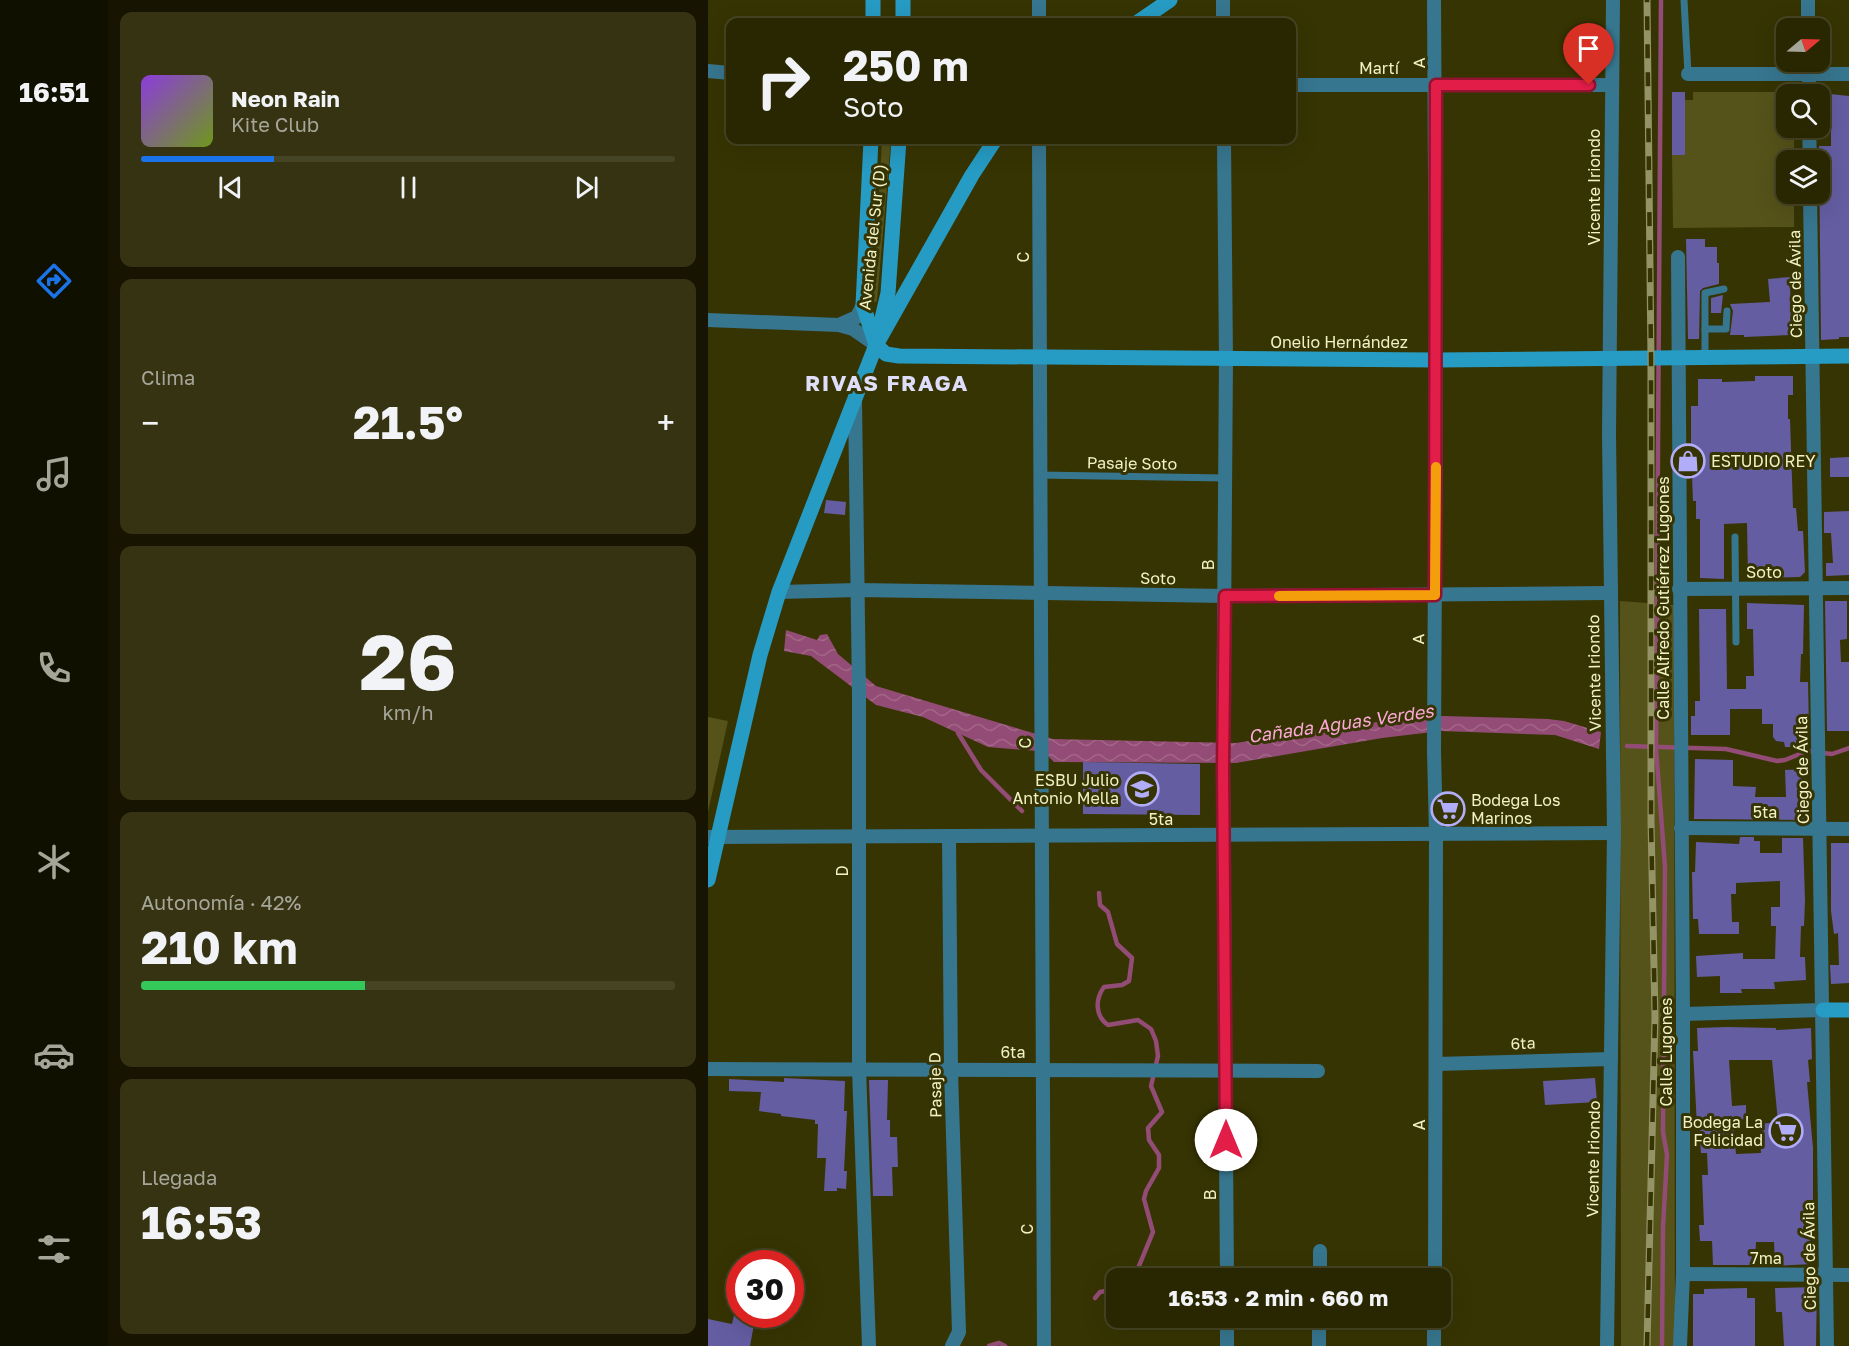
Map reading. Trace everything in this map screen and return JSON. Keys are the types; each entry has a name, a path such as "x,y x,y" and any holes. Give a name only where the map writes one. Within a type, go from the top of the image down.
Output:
{"street":[{"path":"873,0 873,18"},
{"path":"903,0 903,18"},
{"path":"1039,0 1039,18"},
{"path":"1144,18 1170,0"},
{"path":"1223,0 1223,18"},
{"name":"A","path":"1434,0 1436,85 1435,1268"},
{"name":"Vicente Iriondo","path":"1607,1346 1614,833 1609,593 1613,0"},
{"path":"1808,0 1808,18"},
{"path":"708,70 726,72"},
{"path":"1688,74 1776,70"},
{"path":"1830,71 1849,74"},
{"name":"Martí","path":"1296,85 1611,85"},
{"name":"Avenida del Sur (D)","path":"871,144 863,305 876,345"},
{"name":"Avenida del Sur (D)","path":"876,345 888,293 899,144"},
{"path":"708,880 713,838 778,592 876,345 972,175 992,144"},
{"name":"C","path":"1039,144 1044,1346"},
{"name":"B","path":"1224,144 1226,360 1223,768 1227,1268"},
{"name":"Ciego de Ávila","path":"1810,204 1827,1346"},
{"name":"Calle Alfredo Gutiérrez Lugones","path":"1678,257 1668,358 1679,589 1681,758"},
{"path":"888,293 893,298 904,294"},
{"path":"839,325 857,317 863,305"},
{"name":"Onelio Hernández","path":"708,320 839,325 853,329 886,354 898,356 1436,360 1849,356"},
{"name":"D","path":"855,395 859,695 859,1069 869,1346"},
{"name":"Soto","path":"1679,589 1849,588"},
{"name":"Soto","path":"778,592 858,590 1225,596 1609,593"},
{"name":"Calle Lugones","path":"1680,1346 1683,1274 1681,758"},
{"name":"5ta","path":"1681,828 1849,829"},
{"name":"5ta","path":"713,838 1614,833"},
{"name":"Pasaje D","path":"950,837 951,1070 959,1332 952,1346"},
{"path":"1683,1014 1849,1010"},
{"name":"6ta","path":"1436,1064 1611,1059"},
{"name":"6ta","path":"708,1069 1318,1071"},
{"path":"1320,1251 1320,1268"},
{"name":"7ma","path":"1683,1274 1849,1275"},
{"path":"1227,1328 1227,1346"},
{"path":"1319,1328 1319,1346"},
{"path":"1434,1328 1434,1346"}],"lane":[{"path":"1684,0 1688,74"},
{"path":"1705,358 1705,293 1725,289"},
{"path":"1705,329 1726,329 1727,310"},
{"name":"Pasaje Soto","path":"1039,475 1225,478"},
{"path":"1735,537 1736,642"}],"shaded area":[{"path":"1693,92 1776,92 1776,138 1794,138 1794,150 1776,150 1776,204 1794,204 1794,227 1673,228 1672,155 1685,154 1685,100 1693,100"},
{"path":"882,144 891,144 877,301 873,303"},
{"path":"1620,601 1674,605 1675,1346 1621,1346"},
{"path":"708,717 728,721 708,812"}],"water":[{"path":"786,630 817,640 820,635 827,634 838,654 876,686 1053,739 1236,743 1357,724 1443,716 1564,721 1601,732 1599,749 1555,735 1441,731 1382,738 1236,763 1054,762 1047,755 1037,751 988,747 923,717 876,705 811,656 784,651"}],"building":[{"path":"1672,92 1685,92 1685,155 1672,155"},
{"path":"1830,94 1849,96 1849,337 1821,340 1820,204 1830,204 1830,150 1819,150 1819,146 1831,146"},
{"path":"1686,239 1705,239 1705,247 1717,247 1719,284 1700,291 1699,339 1688,339"},
{"path":"1790,277 1791,335 1744,337 1744,335 1730,335 1733,311 1730,304 1770,302 1768,279"},
{"path":"1723,295 1721,313 1711,313 1711,298"},
{"path":"1755,376 1793,376 1793,395 1788,395 1788,419 1790,419 1793,508 1796,508 1798,531 1803,531 1805,572 1800,577 1748,578 1747,523 1724,524 1724,579 1700,578 1700,519 1696,519 1696,501 1693,501 1691,450 1691,406 1698,406 1698,379 1722,379 1722,382 1755,381"},
{"path":"1849,457 1849,477 1830,477 1830,458"},
{"path":"826,500 846,502 845,515 824,513"},
{"path":"1849,511 1849,575 1826,576 1826,563 1833,563 1831,533 1824,533 1824,512"},
{"path":"1825,601 1847,601 1847,639 1840,640 1841,662 1849,662 1849,731 1827,731"},
{"path":"1747,603 1804,605 1800,682 1808,682 1809,731 1805,731 1806,747 1785,747 1784,742 1776,741 1773,737 1773,724 1762,724 1762,709 1730,709 1730,735 1691,735 1691,716 1695,716 1695,701 1700,701 1699,609 1726,609 1727,689 1746,689 1746,676 1754,676 1753,629 1747,629"},
{"path":"1695,759 1733,760 1733,786 1756,787 1755,797 1786,797 1785,770 1806,769 1806,820 1694,819"},
{"name":"ESBU Julio Antonio Mella","path":"1083,762 1200,764 1200,815 1083,814"},
{"path":"1740,837 1754,837 1754,841 1760,841 1760,853 1782,853 1782,838 1803,838 1805,900 1800,957 1805,957 1806,980 1774,982 1775,989 1741,989 1742,993 1720,993 1720,976 1697,977 1696,956 1743,953 1743,959 1775,959 1776,926 1771,926 1771,907 1780,907 1780,881 1736,883 1736,894 1731,894 1732,922 1739,922 1739,934 1699,934 1698,919 1693,919 1692,872 1695,872 1696,842 1739,844"},
{"path":"1831,843 1849,843 1849,983 1831,984 1830,965 1839,965 1838,933 1834,934 1831,911"},
{"path":"1697,1028 1776,1028 1776,1030 1811,1028 1812,1059 1808,1060 1810,1082 1807,1082 1813,1148 1813,1214 1809,1214 1812,1264 1775,1266 1774,1242 1756,1242 1755,1265 1713,1265 1712,1241 1700,1241 1699,1225 1704,1225 1702,1175 1708,1175 1707,1153 1701,1153 1699,1126 1697,1126 1693,1051 1698,1051","holes":["1729,1060 1772,1060 1778,1122 1759,1124 1761,1153 1736,1154 1733,1120 1746,1119 1746,1105 1732,1106"]},
{"path":"784,1078 845,1081 844,1111 847,1111 844,1171 847,1171 846,1189 837,1188 837,1191 824,1191 826,1158 817,1158 818,1124 815,1124 815,1120 759,1111 761,1092 729,1091 729,1079 784,1082"},
{"path":"1595,1078 1597,1102 1545,1105 1543,1081"},
{"path":"869,1080 888,1080 887,1120 890,1120 890,1137 897,1137 898,1167 892,1167 893,1196 873,1196"},
{"path":"1817,1287 1816,1346 1784,1346 1782,1312 1776,1312 1775,1288"},
{"path":"1747,1288 1747,1298 1755,1298 1755,1346 1693,1346 1693,1294 1704,1294 1704,1289"},
{"path":"708,1319 726,1323 726,1328 753,1328 750,1346 708,1346"}],"waterway":[{"path":"1661,0 1656,748 1665,867 1663,1132 1667,1155 1663,1228 1662,1346"},
{"path":"958,733 981,770 1022,811"},
{"name":"Cañada Aguas Verdes","path":"1627,746 1726,749 1777,761 1807,751 1832,754 1849,748"},
{"path":"1099,893 1100,905 1108,912 1117,944 1132,958 1129,981 1122,985 1104,987 1099,997 1099,1012 1108,1025 1138,1020 1151,1029 1156,1041 1158,1056 1151,1086 1162,1112 1148,1128 1149,1140 1159,1155 1159,1168 1144,1199 1153,1232 1138,1268"},
{"path":"1095,1298 1100,1292 1106,1291"},
{"path":"989,1346 999,1343 1005,1346"}],"railway":[{"path":"1647,0 1651,358 1651,821 1655,1017 1647,1346"}],"slow traffic":[{"path":"1279,596 1435,595 1436,467"}],"place":[{"name":"ESTUDIO REY","path":"1688,461"},
{"name":"ESBU Julio Antonio Mella","path":"1142,789"},
{"name":"Bodega Los Marinos","path":"1448,809"},
{"name":"Bodega La Felicidad","path":"1786,1131"}],"district":[{"name":"RIVAS FRAGA","path":"887,383"}],"route":[{"path":"1226,1140 1223,768 1225,596 1435,595 1436,85 1589,85"}]}
